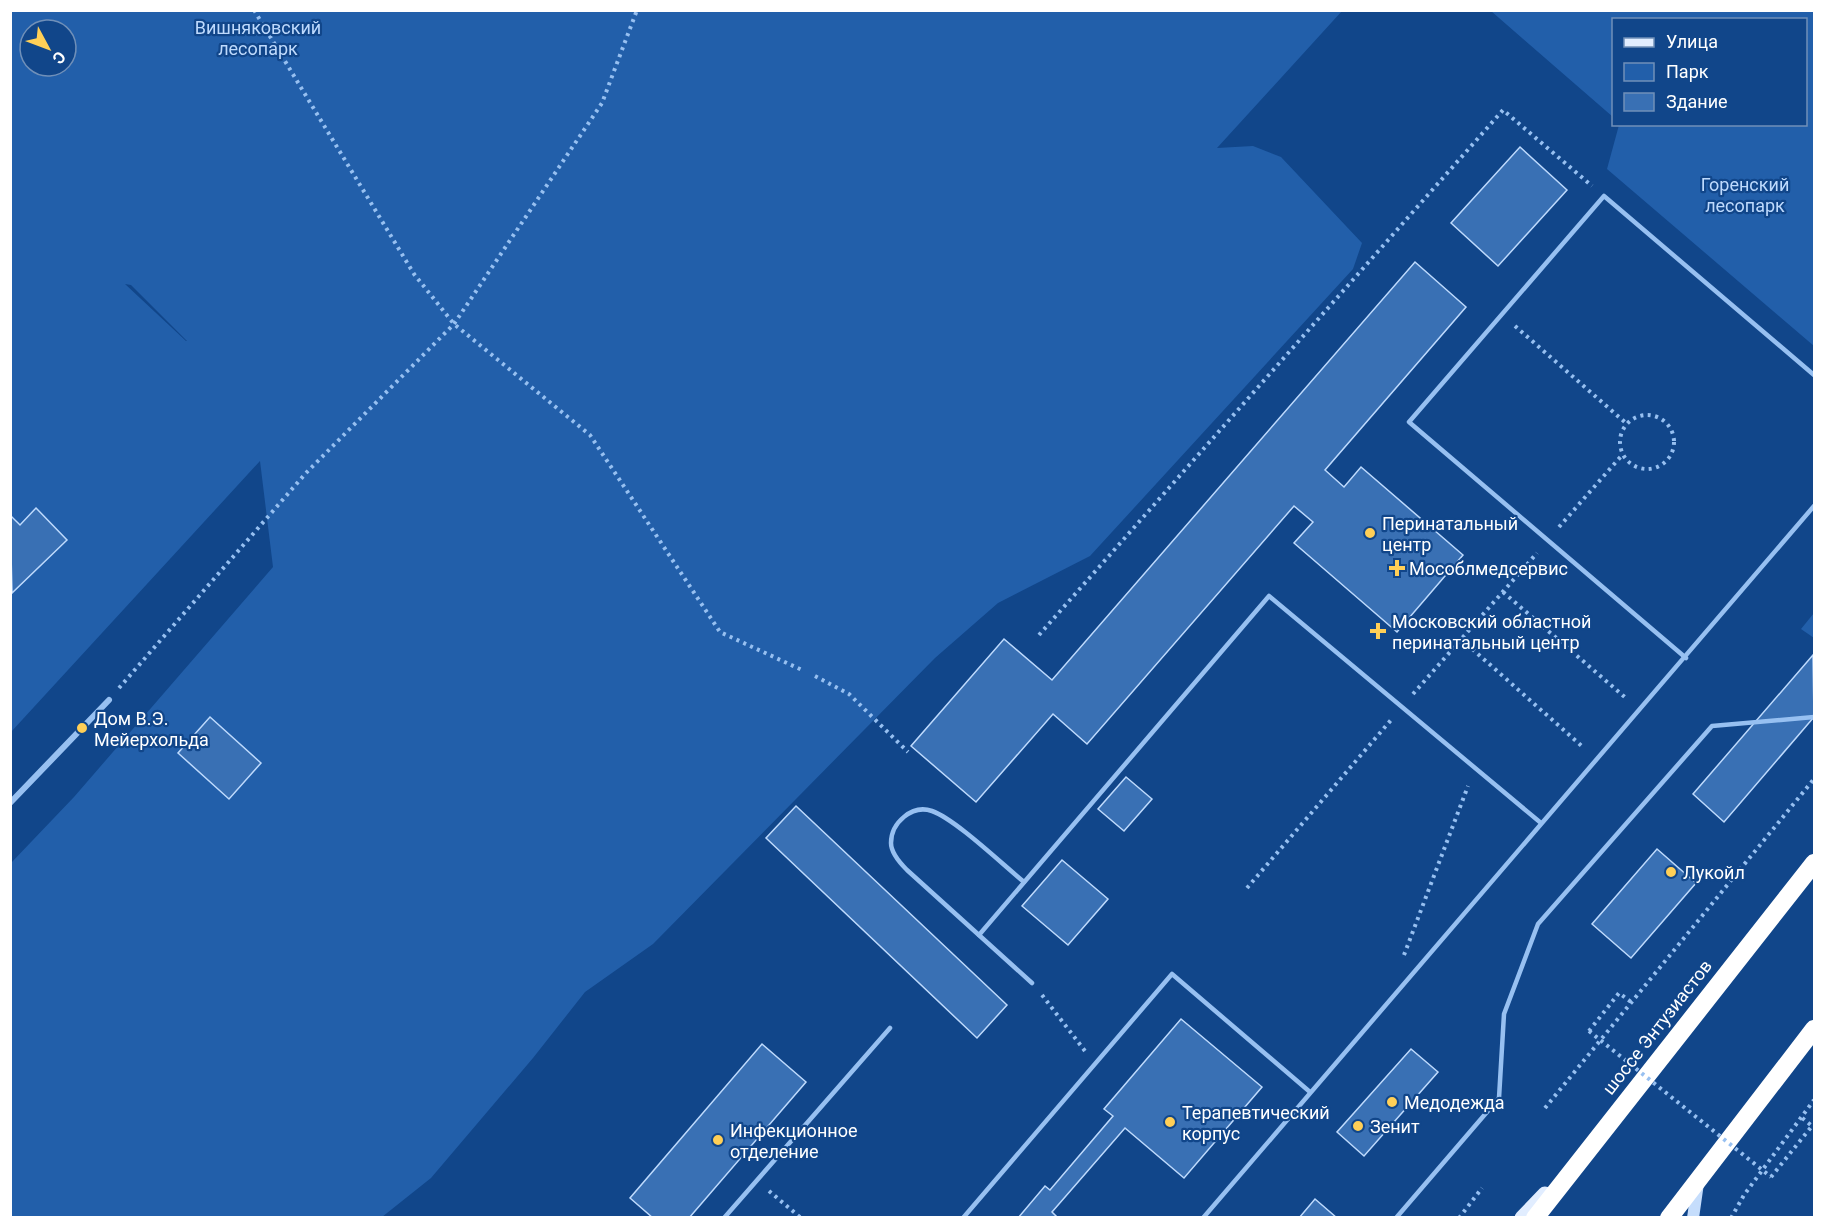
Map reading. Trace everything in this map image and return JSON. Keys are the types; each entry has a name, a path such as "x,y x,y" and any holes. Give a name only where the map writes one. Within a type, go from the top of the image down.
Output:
{"highway":[{"name":"шоссе Энтузиастов","path":"1535,1218 1815,863"},
{"path":"1668,1218 1815,1029"}],"main road":[{"path":"1522,1218 1577,1162"}],"street":[{"path":"10,803 109,700"},
{"path":"1693,1218 1698,1179"}],"lane":[{"path":"1686,658 1409,422 1604,196 1815,375"},
{"path":"1203,1218 1815,506"},
{"path":"979,935 1269,596 1541,823"},
{"path":"1396,1218 1499,1098 1504,1014 1538,924 1712,726 1815,717"},
{"path":"1024,882 941,815 923,809 914,810 903,817 892,830 891,844 899,861 1032,983"},
{"path":"963,1218 1172,974 1310,1092"},
{"path":"724,1218 890,1028"}],"path":[{"path":"254,10 414,274 454,324 590,435 720,632 802,669"},
{"path":"109,700 306,473 454,324 602,103 637,10"},
{"path":"1039,635 1503,110 1604,196"},
{"path":"1502,315 1627,424"},
{"path":"1647,415 1659,417 1668,424 1673,434 1674,446 1663,465 1652,469 1640,468 1630,463 1623,454 1620,439 1627,424 1636,417 1647,415"},
{"path":"1247,888 1623,454"},
{"path":"1503,592 1640,711"},
{"path":"1461,639 1597,760"},
{"path":"815,676 849,694 908,752"},
{"path":"1401,962 1475,768"},
{"path":"1545,1108 1815,779"},
{"path":"1032,983 1095,1064"},
{"path":"1631,1002 1619,993 1589,1031 1771,1177 1812,1126 1802,1117"},
{"path":"1731,1218 1744,1195 1815,1100"},
{"path":"757,1180 801,1218"},
{"path":"1460,1218 1482,1188"}],"green space":[{"name":"Вишняковский лесопарк","path":"11,11 1342,11 1217,148 1253,146 1281,157 1362,243 1353,269 1090,556 998,603 935,658 653,944 585,992 533,1058 431,1178 382,1217 11,1217 11,863 74,797 273,567 260,461 11,732","holes":["125,284 131,285 187,341"]},
{"name":"Горенский лесопарк","path":"1491,11 1814,11 1814,346 1607,169 1619,126 1807,126 1807,18 1612,18 1612,116"},
{"path":"1814,613 1814,638 1801,629"}],"building":[{"path":"1520,147 1567,190 1498,266 1451,223"},
{"name":"Перинатальный центр","path":"1415,262 1466,307 1325,470 1344,487 1361,467 1463,555 1397,632 1294,543 1313,522 1294,506 1087,744 1053,714 976,802 911,746 1004,639 1052,680"},
{"path":"36,508 67,540 12,593 10,515 20,525"},
{"path":"1813,655 1814,717 1724,822 1693,794"},
{"path":"210,717 261,763 229,799 178,753"},
{"path":"1126,777 1152,799 1124,831 1098,809"},
{"path":"796,806 1007,1005 977,1038 766,838"},
{"path":"1657,849 1696,883 1631,958 1592,924"},
{"path":"1062,860 1108,899 1068,945 1022,906"},
{"name":"Терапевтический корпус","path":"1181,1019 1262,1087 1184,1178 1125,1128 1052,1212 1058,1218 1018,1218 1045,1186 1050,1190 1113,1116 1104,1109"},
{"name":"Инфекционное отделение","path":"762,1044 806,1082 689,1218 653,1218 630,1198"},
{"path":"1411,1049 1438,1072 1364,1156 1337,1132"},
{"path":"1315,1199 1337,1218 1299,1218"}],"place":[{"name":"Перинатальный центр","path":"1370,533"},
{"name":"Мособлмедсервис","path":"1397,568"},
{"name":"Московский областной перинатальный центр","path":"1378,631"},
{"name":"Дом В.Э. Мейерхольда","path":"82,728"},
{"name":"Лукойл","path":"1671,872"},
{"name":"Медодежда","path":"1392,1102"},
{"name":"Терапевтический корпус","path":"1170,1122"},
{"name":"Зенит","path":"1358,1126"},
{"name":"Инфекционное отделение","path":"718,1140"}]}
